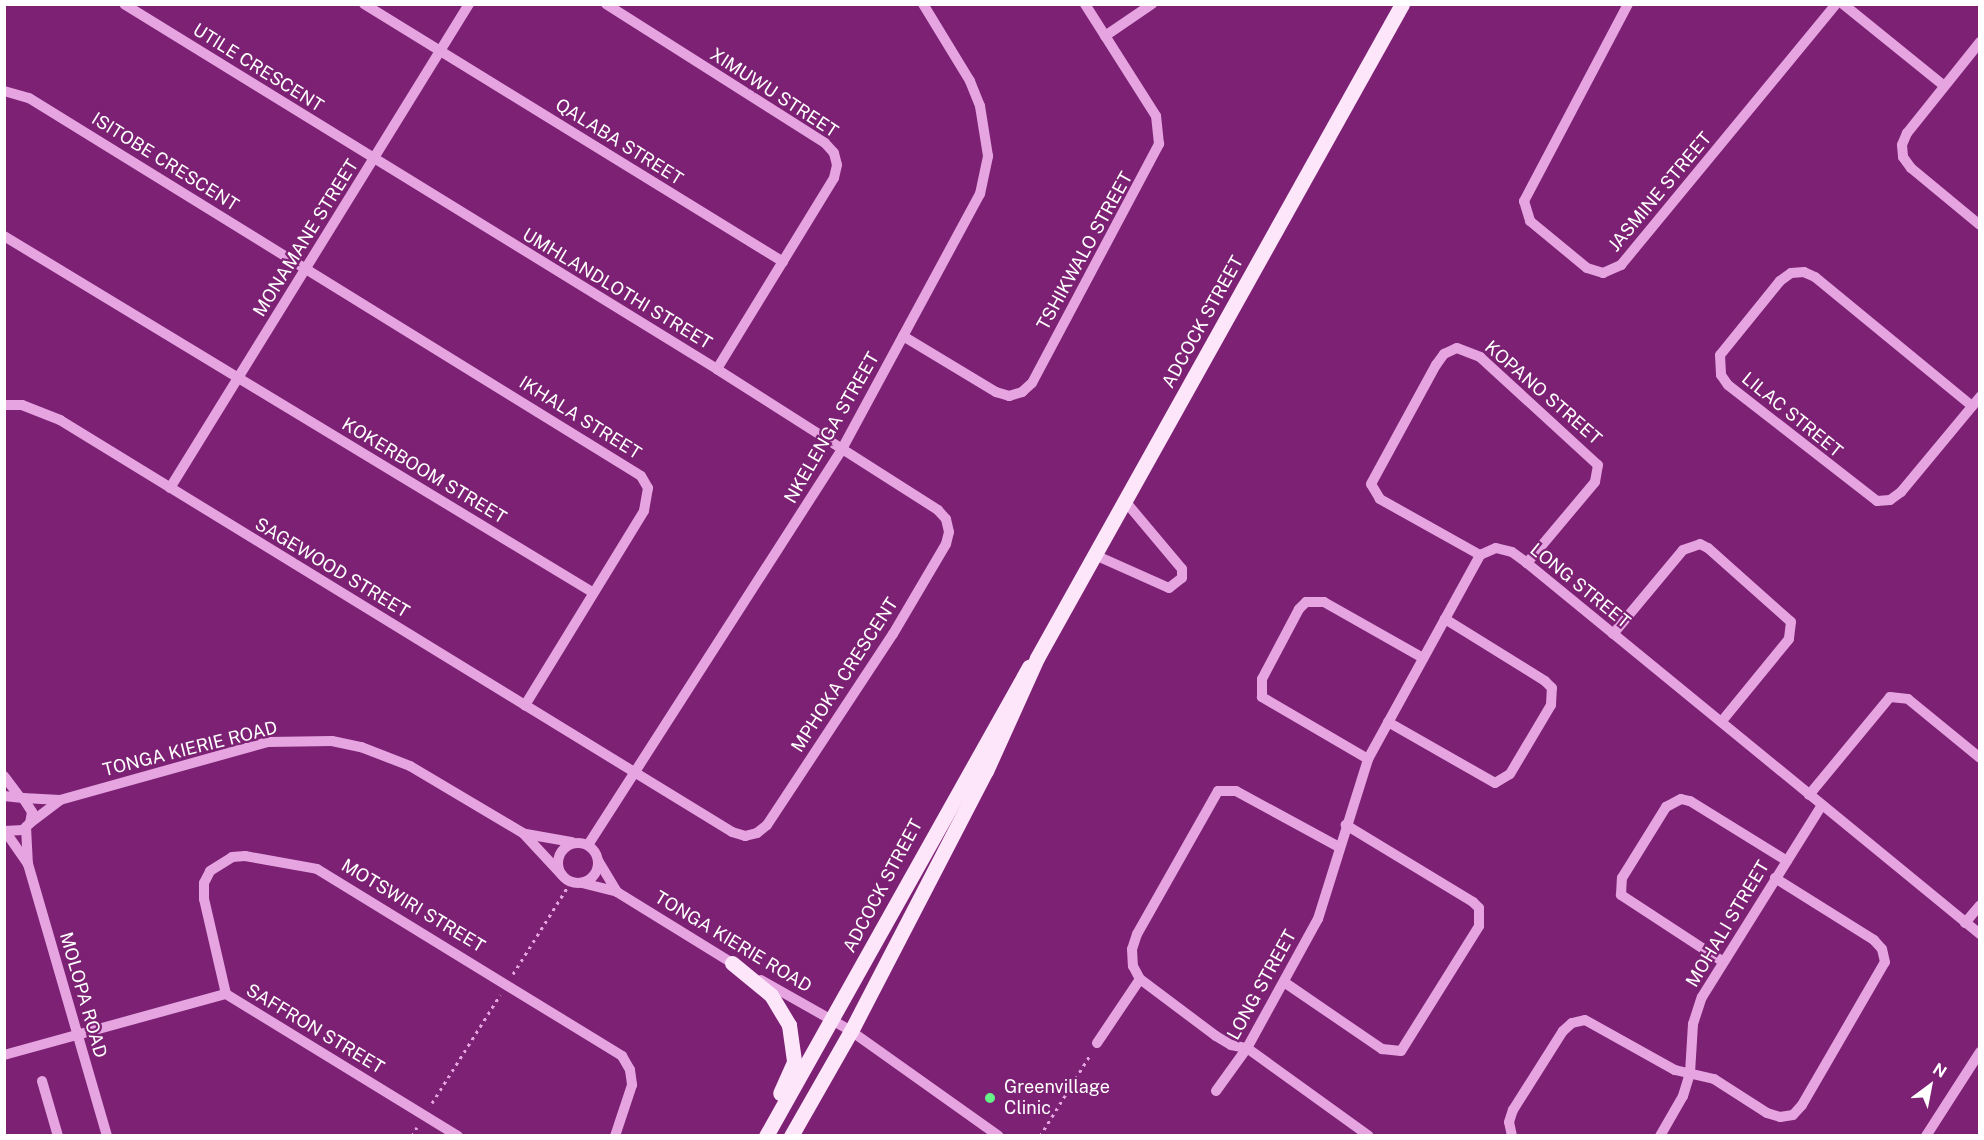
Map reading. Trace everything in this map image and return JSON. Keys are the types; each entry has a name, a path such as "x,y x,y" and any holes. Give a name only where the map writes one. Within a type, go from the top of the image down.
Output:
{"main road":[{"name":"ADCOCK STREET","path":"791,1136 851,1031 986,771 1037,658 1402,4"},
{"name":"ADCOCK STREET","path":"766,1136 1021,676 1037,658"},
{"path":"732,963 771,995 789,1025 795,1049 790,1073 758,1136"}],"street":[{"name":"UTILE CRESCENT","path":"124,4 374,160"},
{"path":"364,4 439,51"},
{"name":"MONAMANE STREET","path":"170,488 469,4"},
{"name":"XIMUWU STREET","path":"606,4 825,143 834,153 837,165 834,178 717,369"},
{"name":"NKELENGA STREET","path":"571,880 560,853 583,844 637,774 842,448 980,194 988,156 986,129 970,81 923,4"},
{"name":"TSHIKWALO STREET","path":"903,336 996,392 1009,396 1022,392 1032,383 1159,144 1156,116 1085,4"},
{"path":"1105,36 1152,4"},
{"name":"JASMINE STREET","path":"1628,4 1524,201 1530,221 1587,268 1603,273 1621,265 1836,4"},
{"path":"1843,4 1943,86"},
{"path":"1980,42 1907,133 1902,144 1903,157 1980,225"},
{"name":"QALABA STREET","path":"439,51 783,262"},
{"name":"ISITOBE CRESCENT","path":"4,91 29,98 306,268"},
{"name":"UMHLANDLOTHI STREET","path":"374,160 842,448"},
{"path":"4,236 238,378"},
{"name":"IKHALA STREET","path":"306,268 641,476 648,488 644,511 592,592 525,705"},
{"name":"LILAC STREET","path":"1972,406 1815,277 1804,272 1791,273 1780,281 1720,355 1721,375 1728,385 1865,496 1877,501 1890,500 1901,492 1980,397"},
{"name":"KOPANO STREET","path":"1480,555 1380,499 1371,484 1436,365 1444,354 1457,348 1480,357 1598,465 1594,482 1527,563"},
{"name":"KOKERBOOM STREET","path":"238,378 592,592"},
{"name":"SAGEWOOD STREET","path":"4,405 31,407 60,420 637,774"},
{"name":"MPHOKA CRESCENT","path":"637,774 732,832 745,836 757,833 893,634 946,544 949,532 946,519 842,448"},
{"path":"1095,555 1169,588 1182,578 1182,569 1125,501"},
{"path":"1613,634 1683,550 1691,545 1708,548 1791,622 1789,639 1721,722"},
{"name":"LONG STREET","path":"1216,1091 1247,1048 1327,898 1339,847 1368,759 1480,555 1496,548 1512,552 1527,563 1980,934"},
{"path":"1368,759 1262,697 1262,679 1288,629 1299,609 1315,600 1423,658"},
{"path":"1388,722 1494,783 1510,774 1551,705 1552,688 1545,681 1445,619"},
{"path":"1809,795 1890,697 1908,699 1980,758"},
{"name":"TONGA KIERIE ROAD","path":"4,796 60,800 268,742 332,741 361,747 410,766 523,833 571,880 617,892 732,963 851,1031 999,1136"},
{"path":"4,776 21,797"},
{"path":"1339,847 1236,791 1218,791 1137,934 1132,957 1140,979 1216,1036 1231,1045 1247,1048 1369,1136"},
{"name":"MOLOPA ROAD","path":"21,797 32,812 28,825 28,864 106,1136"},
{"path":"1722,961 1621,895 1622,878 1666,807 1681,799 1690,801 1787,861"},
{"name":"TONGA KIERIE ROAD","path":"28,825 60,800"},
{"name":"MOHALI STREET","path":"1660,1136 1683,1096 1690,1073 1693,1024 1722,961 1822,805"},
{"path":"5,831 18,832 28,825"},
{"path":"1284,982 1382,1049 1401,1051 1479,926 1479,908 1473,902 1346,825"},
{"name":"MOLOPA ROAD","path":"5,831 28,864"},
{"name":"TONGA KIERIE ROAD","path":"523,833 583,844 599,862 617,892"},
{"name":"MOTSWIRI STREET","path":"226,994 204,899 204,883 220,862 245,856 317,869 508,983 622,1056 630,1070 632,1085 615,1136"},
{"path":"571,880 596,873 599,862"},
{"path":"1512,1136 1509,1122 1513,1110 1563,1031 1572,1023 1585,1020 1597,1024 1664,1065 1714,1079 1767,1113 1780,1117 1793,1114 1802,1105 1882,974 1885,962 1882,949 1874,940 1775,878"},
{"path":"1965,923 1980,905"},
{"path":"1097,1043 1140,979"},
{"name":"SAFFRON STREET","path":"4,1055 226,994 458,1136"},
{"path":"1926,1136 1980,1052"},
{"path":"42,1081 58,1136"}],"path":[{"path":"412,1136 571,880"},
{"path":"1040,1136 1097,1043"}],"place":[{"name":"Greenvillage Clinic","path":"990,1098"}]}
